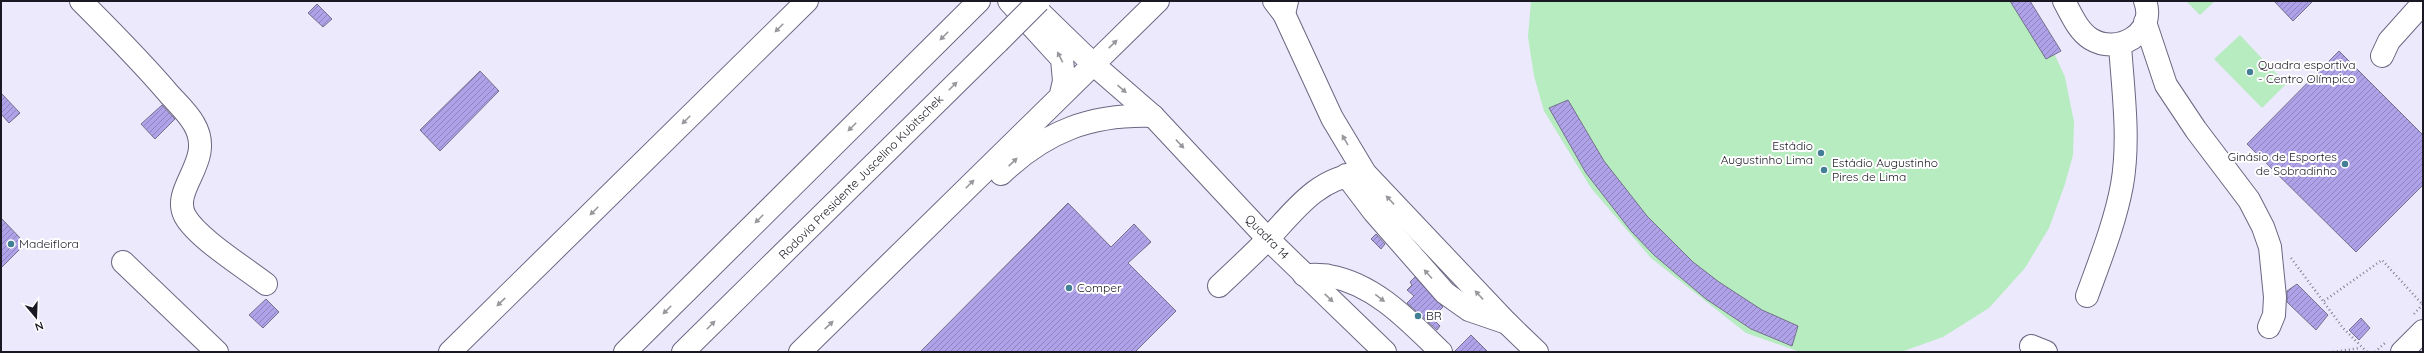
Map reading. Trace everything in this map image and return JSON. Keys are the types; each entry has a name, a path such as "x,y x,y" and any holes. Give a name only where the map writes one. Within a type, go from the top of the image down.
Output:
{"main road":[{"path":"81,1 138,57 194,124 201,143 197,166 182,195 184,214 193,227 266,284"},
{"path":"450,352 807,1"},
{"path":"1009,1 1062,59 1064,80 1061,94"},
{"name":"Quadra 14","path":"1028,1 1093,64 1154,116 1268,239 1385,352"},
{"name":"Rodovia Presidente Juscelino Kubitschek","path":"683,352 1039,1"},
{"path":"800,352 868,288 925,228 1158,1"},
{"path":"2064,1 2082,31 2091,39 2103,44 2120,45 2136,38 2145,11"},
{"path":"2382,56 2389,41 2423,3"},
{"path":"625,352 975,5"},
{"path":"1282,5 1355,174 1537,352"},
{"path":"2145,11 2166,85 2196,130 2249,200 2263,227 2270,247 2275,297 2274,315 2269,327"},
{"path":"2087,296 2110,234 2122,185 2126,128 2120,45"},
{"path":"868,288 934,237 1022,154 1075,125 1126,115 1154,116"},
{"path":"1219,286 1268,239 1294,208 1311,194 1330,182 1355,174"},
{"path":"123,262 217,352"},
{"path":"1304,275 1329,276 1375,294 1405,318 1441,352"},
{"path":"2402,352 2423,331"}],"path":[{"path":"2286,252 2360,348 2367,352"},
{"path":"2324,301 2382,260 2423,305"},
{"path":"2333,352 2360,348"}],"green space":[{"name":"Estádio Augustinho Pires de Lima","path":"1531,1 2030,1 2065,77 2074,122 2073,155 2065,184 2049,228 2025,268 1989,308 1943,337 1901,352 1800,352 1746,333 1651,258 1591,188 1544,111 1534,76 1528,37"},
{"path":"2186,1 2215,1 2200,15"},
{"name":"Quadra esportiva - Centro Olímpico","path":"2240,35 2286,84 2262,108 2214,59"}],"building":[{"path":"2010,1 2030,1 2061,51 2046,59"},
{"path":"2274,1 2313,1 2293,21"},
{"path":"317,4 332,19 323,27 308,13"},
{"name":"Ginásio de Esportes de Sobradinho","path":"2339,51 2423,135 2423,185 2356,252 2247,144"},
{"path":"480,71 499,91 440,151 420,130"},
{"path":"1,93 20,113 9,123 1,114"},
{"path":"1568,100 1604,161 1647,216 1693,262 1719,282 1762,310 1798,326 1792,346 1751,329 1706,299 1654,255 1631,231 1586,173 1549,108"},
{"path":"162,105 175,119 155,139 141,124"},
{"name":"Comper","path":"1068,203 1111,247 1134,224 1151,242 1128,263 1176,311 1135,352 920,352"},
{"name":"Madeiflora","path":"1,218 22,240 19,243 23,246 1,268"},
{"path":"1376,234 1385,244 1381,249 1371,239"},
{"path":"1415,277 1443,307 1432,318 1440,326 1437,330 1407,303 1414,296 1407,290 1412,285 1410,282"},
{"path":"2297,284 2328,315 2316,330 2287,302 2287,291"},
{"path":"266,299 279,312 263,328 249,315"},
{"path":"2361,318 2370,328 2359,340 2349,330"},
{"path":"1471,335 1488,352 1454,352"}],"place":[{"name":"Quadra esportiva - Centro Olímpico","path":"2250,72"},
{"name":"Estádio Augustinho Lima","path":"1821,153"},
{"name":"Ginásio de Esportes de Sobradinho","path":"2345,164"},
{"name":"Estádio Augustinho Pires de Lima","path":"1824,170"},
{"name":"Madeiflora","path":"11,244"},
{"name":"Comper","path":"1069,288"},
{"name":"BR","path":"1418,316"}]}
